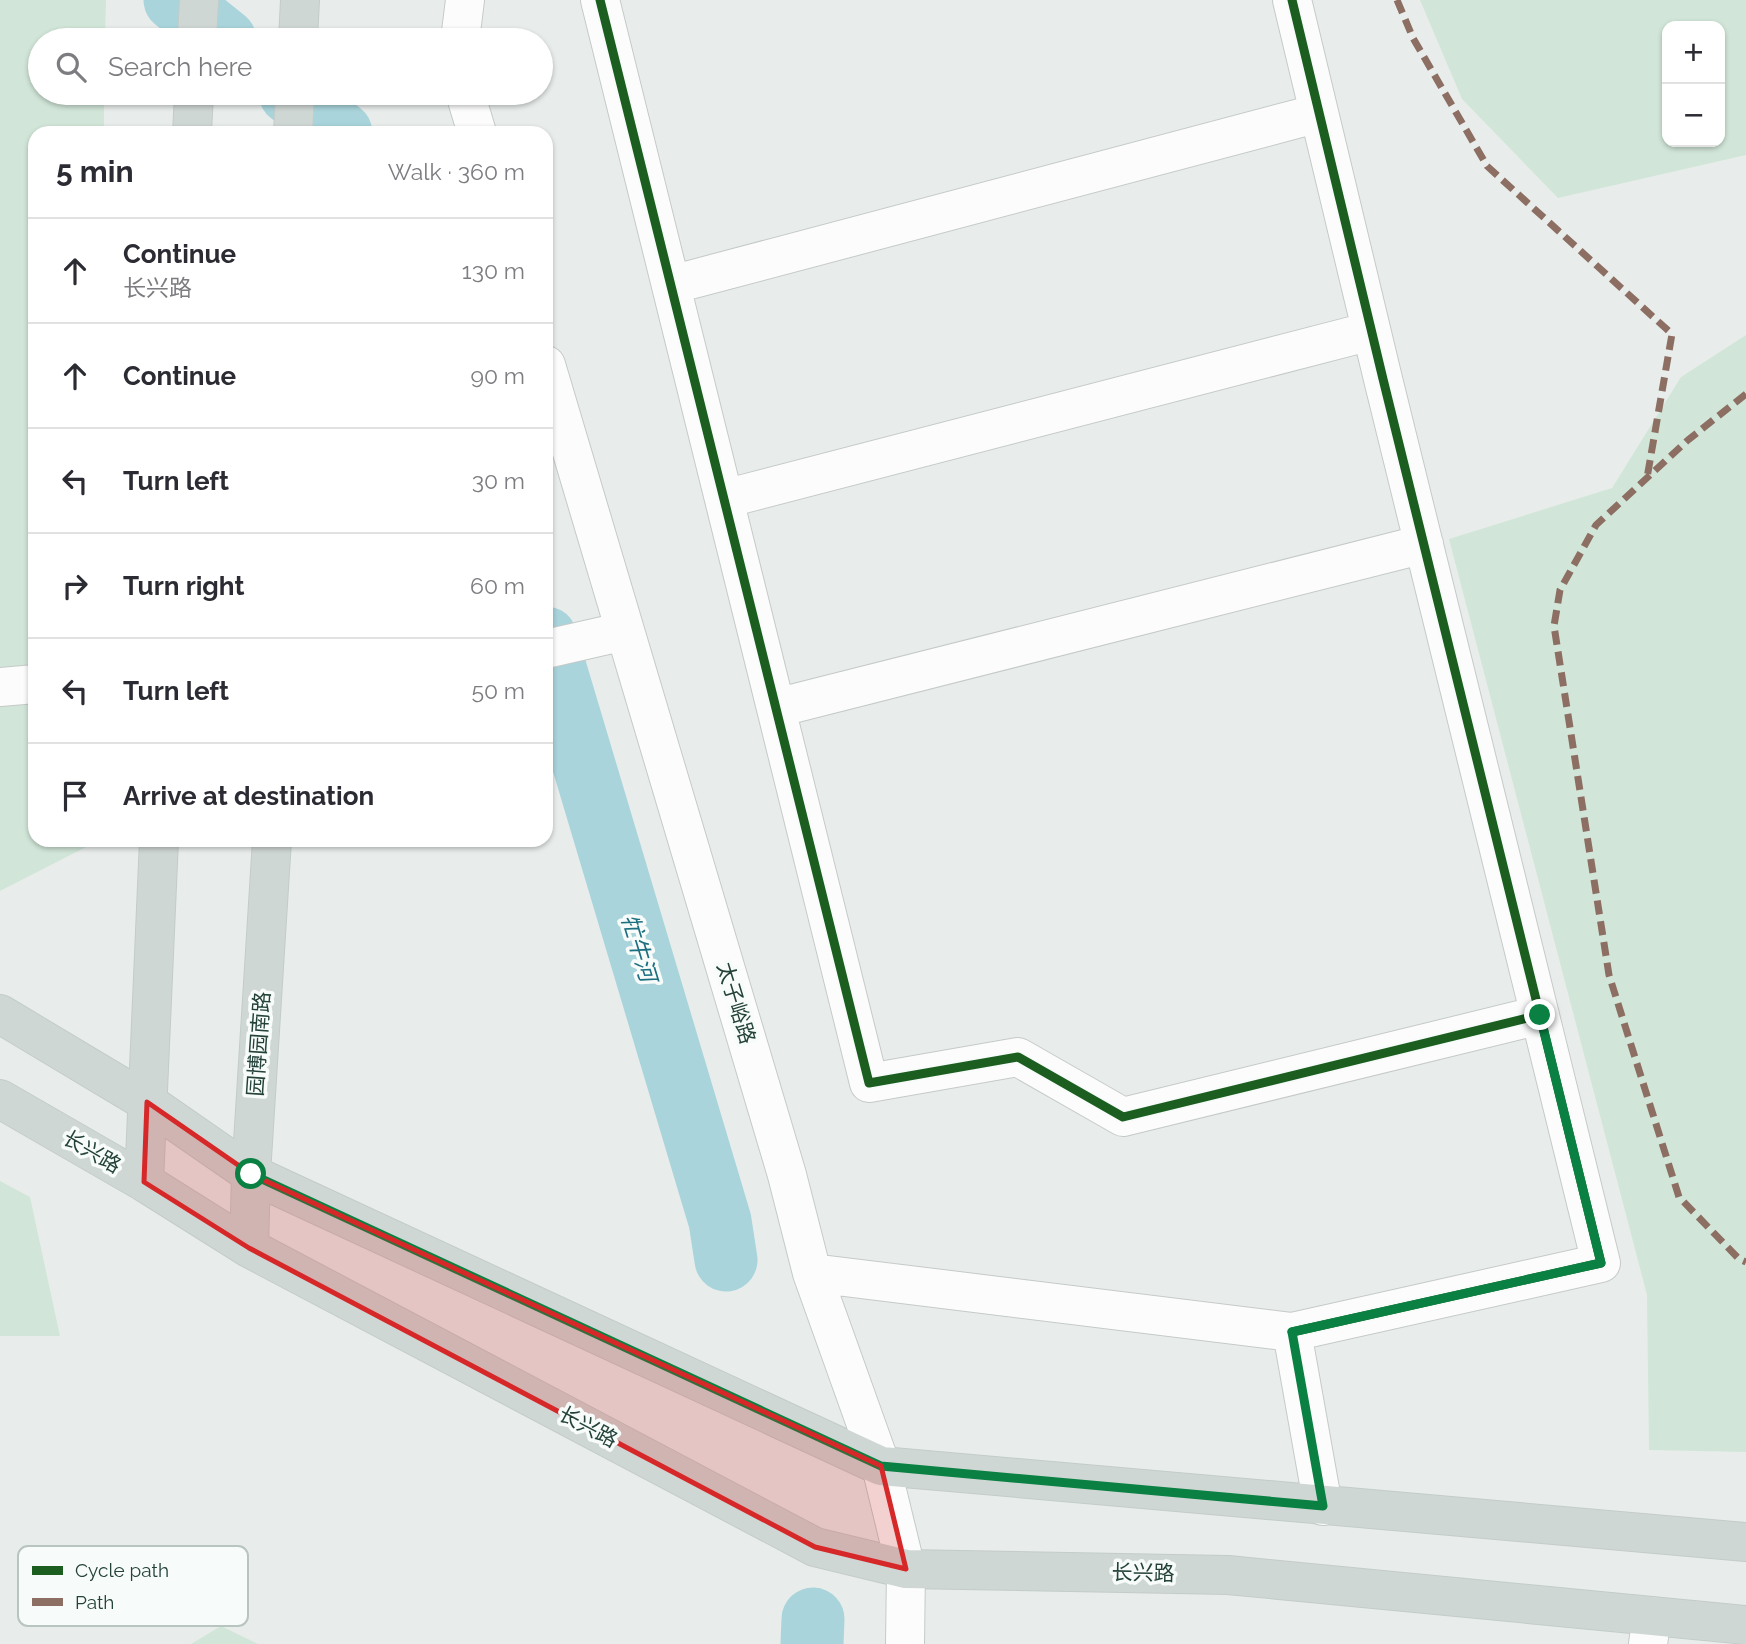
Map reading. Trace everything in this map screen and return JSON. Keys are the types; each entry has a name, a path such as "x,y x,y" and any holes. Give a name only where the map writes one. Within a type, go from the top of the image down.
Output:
{"main road":[{"path":"198,28 199,0"},
{"path":"299,28 300,0"},
{"path":"192,126 193,105"},
{"path":"293,126 294,105"},
{"path":"144,1182 159,847"},
{"name":"园博园南路","path":"249,1248 251,1174 272,847"},
{"path":"0,1014 147,1102 251,1174 881,1466 1746,1542"},
{"name":"长兴路","path":"0,1099 144,1182 249,1248 815,1547 906,1569 1228,1574 1650,1630 1746,1625"}],"street":[{"path":"462,28 465,0"},
{"path":"600,0 869,1083 1018,1057 1123,1117 1540,1015"},
{"path":"812,1273 1292,1332 1601,1263 1292,0"},
{"path":"469,105 475,126"},
{"path":"671,285 1319,113"},
{"path":"724,499 1371,331"},
{"name":"太子峪路","path":"553,389 788,1175 812,1273 881,1466 906,1569 905,1644"},
{"path":"776,708 1424,544"},
{"path":"553,647 624,632"},
{"path":"0,687 28,685"},
{"path":"1292,1332 1323,1506"}],"highlighted area":[{"path":"147,1102 251,1174 881,1466 906,1569 815,1547 249,1248 144,1182"}],"green space":[{"path":"0,0 106,0 105,28 28,28 28,105 104,105 104,126 28,126 28,847 86,847 0,891"},
{"path":"1420,0 1746,0 1746,155 1558,198 1462,99"},
{"path":"1746,335 1746,1452 1649,1450 1647,1295 1449,539 1612,488 1681,377"},
{"path":"0,1181 30,1197 60,1336 0,1336"},
{"path":"221,1626 258,1644 191,1644"}],"waterway":[{"name":"牤牛河","path":"175,0 210,28"},
{"name":"牤牛河","path":"305,105 332,126"},
{"name":"牤牛河","path":"553,661 720,1221 726,1260"},
{"name":"牤牛河","path":"812,1644 813,1619"}],"marked path":[{"path":"1397,0 1413,38 1487,166 1672,334 1647,478"},
{"path":"1746,394 1688,440 1596,525 1560,590 1554,626 1609,975 1679,1197 1739,1259 1746,1262"}],"cycle path":[{"path":"600,0 869,1083 1018,1057 1123,1117 1540,1015"},
{"path":"1292,0 1601,1263 1292,1332"}],"route":[{"path":"251,1174 881,1466 1323,1506 1292,1332 1601,1263 1540,1015"}]}
